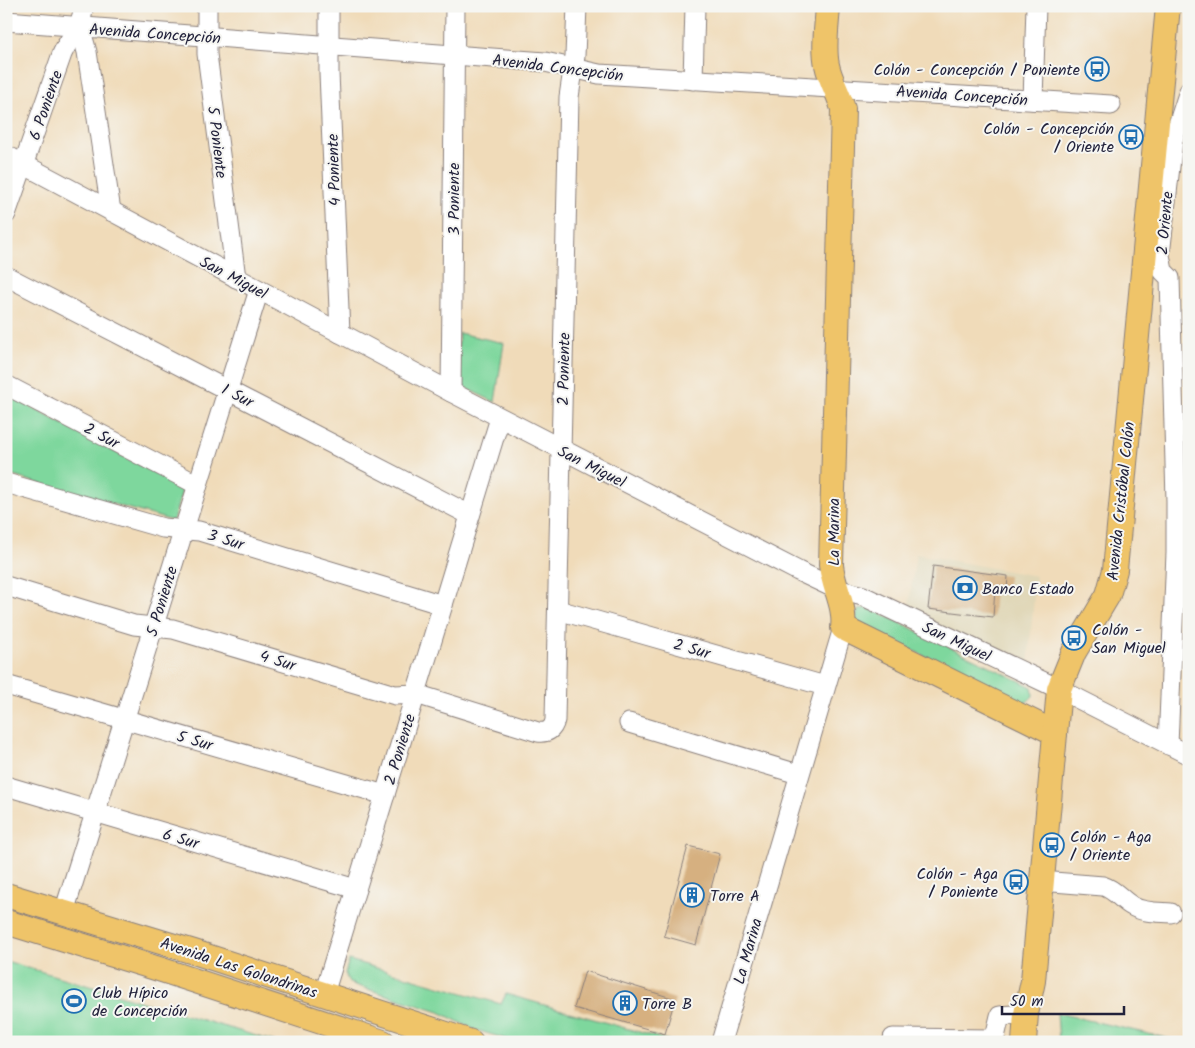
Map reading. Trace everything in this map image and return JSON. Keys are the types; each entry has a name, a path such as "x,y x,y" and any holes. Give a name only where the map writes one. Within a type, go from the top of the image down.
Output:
{"main road":[{"name":"La Marina","path":"828,6 827,66 843,109 832,547 832,572 844,614 843,628"},
{"name":"Avenida Cristóbal Colón","path":"1024,1031 1032,981 1058,689 1074,652 1108,595 1115,570 1168,6"},
{"path":"843,628 1055,733"},
{"name":"Avenida Las Golondrinas","path":"6,895 471,1042"},
{"path":"31,930 52,924 64,912"},
{"name":"Avenida Las Golondrinas","path":"6,922 162,970 383,1042"}],"street":[{"name":"6 Poniente","path":"84,6 80,27 86,52 111,211"},
{"name":"5 Poniente","path":"207,6 206,36 209,72 236,278"},
{"name":"4 Poniente","path":"329,6 328,45 340,333"},
{"name":"3 Poniente","path":"451,392 455,6"},
{"name":"2 Poniente","path":"550,730 554,720 558,610 569,97 577,38 577,6"},
{"path":"693,80 695,6"},
{"path":"1033,100 1036,6"},
{"name":"Avenida Concepción","path":"6,21 545,62 599,74 1111,105"},
{"name":"6 Poniente","path":"6,214 62,54 74,33 80,27"},
{"name":"2 Oriente","path":"1168,744 1176,553 1176,449 1181,356 1170,278 1163,272 1160,255 1173,140 1189,90"},
{"name":"San Miguel","path":"6,155 500,418 798,572 836,589 863,596 1058,689 1189,755"},
{"name":"1 Sur","path":"6,276 470,515"},
{"name":"5 Poniente","path":"64,912 259,290"},
{"name":"2 Sur","path":"6,385 198,485"},
{"name":"2 Poniente","path":"324,994 500,418"},
{"name":"3 Sur","path":"6,483 163,528 199,531 443,605"},
{"name":"4 Sur","path":"6,586 134,625 173,628 395,695 416,694 538,732 550,730"},
{"name":"2 Sur","path":"558,610 825,686"},
{"name":"La Marina","path":"721,1042 798,774 843,628"},
{"name":"5 Sur","path":"6,685 385,795"},
{"path":"630,723 798,774"},
{"name":"6 Sur","path":"6,786 356,889"},
{"path":"1041,882 1103,886 1112,890 1138,909 1171,913"},
{"path":"893,1038 992,1039 1000,1016 1024,1031"}],"shaded area":[{"path":"916,554 1036,576 1028,664 1015,664 908,611"}],"green space":[{"path":"459,333 504,343 495,402 461,386 457,375"},
{"path":"6,394 183,488 173,521 6,474"},
{"path":"865,608 874,610 1032,687 1033,696 1021,705 855,621 858,610"},
{"path":"349,960 501,1004 506,994 674,1042 516,1042 473,1029 439,1012 349,983 345,973"},
{"name":"Club Hípico de Concepción","path":"6,961 276,1042 6,1042"},
{"path":"1057,1013 1184,1042 1059,1042"}],"building":[{"path":"933,566 1008,576 1007,590 995,589 993,617 928,609"},
{"name":"Torre A","path":"688,846 720,854 696,945 664,936"},
{"name":"Torre B","path":"585,971 675,999 665,1034 574,1008"}],"place":[{"name":"Colón - Concepción / Poniente","path":"1097,69"},
{"name":"Colón - Concepción / Oriente","path":"1131,137"},
{"name":"Banco Estado","path":"965,588"},
{"name":"Colón - San Miguel","path":"1074,638"},
{"name":"Colón - Aga / Oriente","path":"1052,845"},
{"name":"Colón - Aga / Poniente","path":"1016,882"},
{"name":"Torre A","path":"692,895"},
{"name":"Club Hípico de Concepción","path":"74,1001"},
{"name":"Torre B","path":"625,1003"}]}
